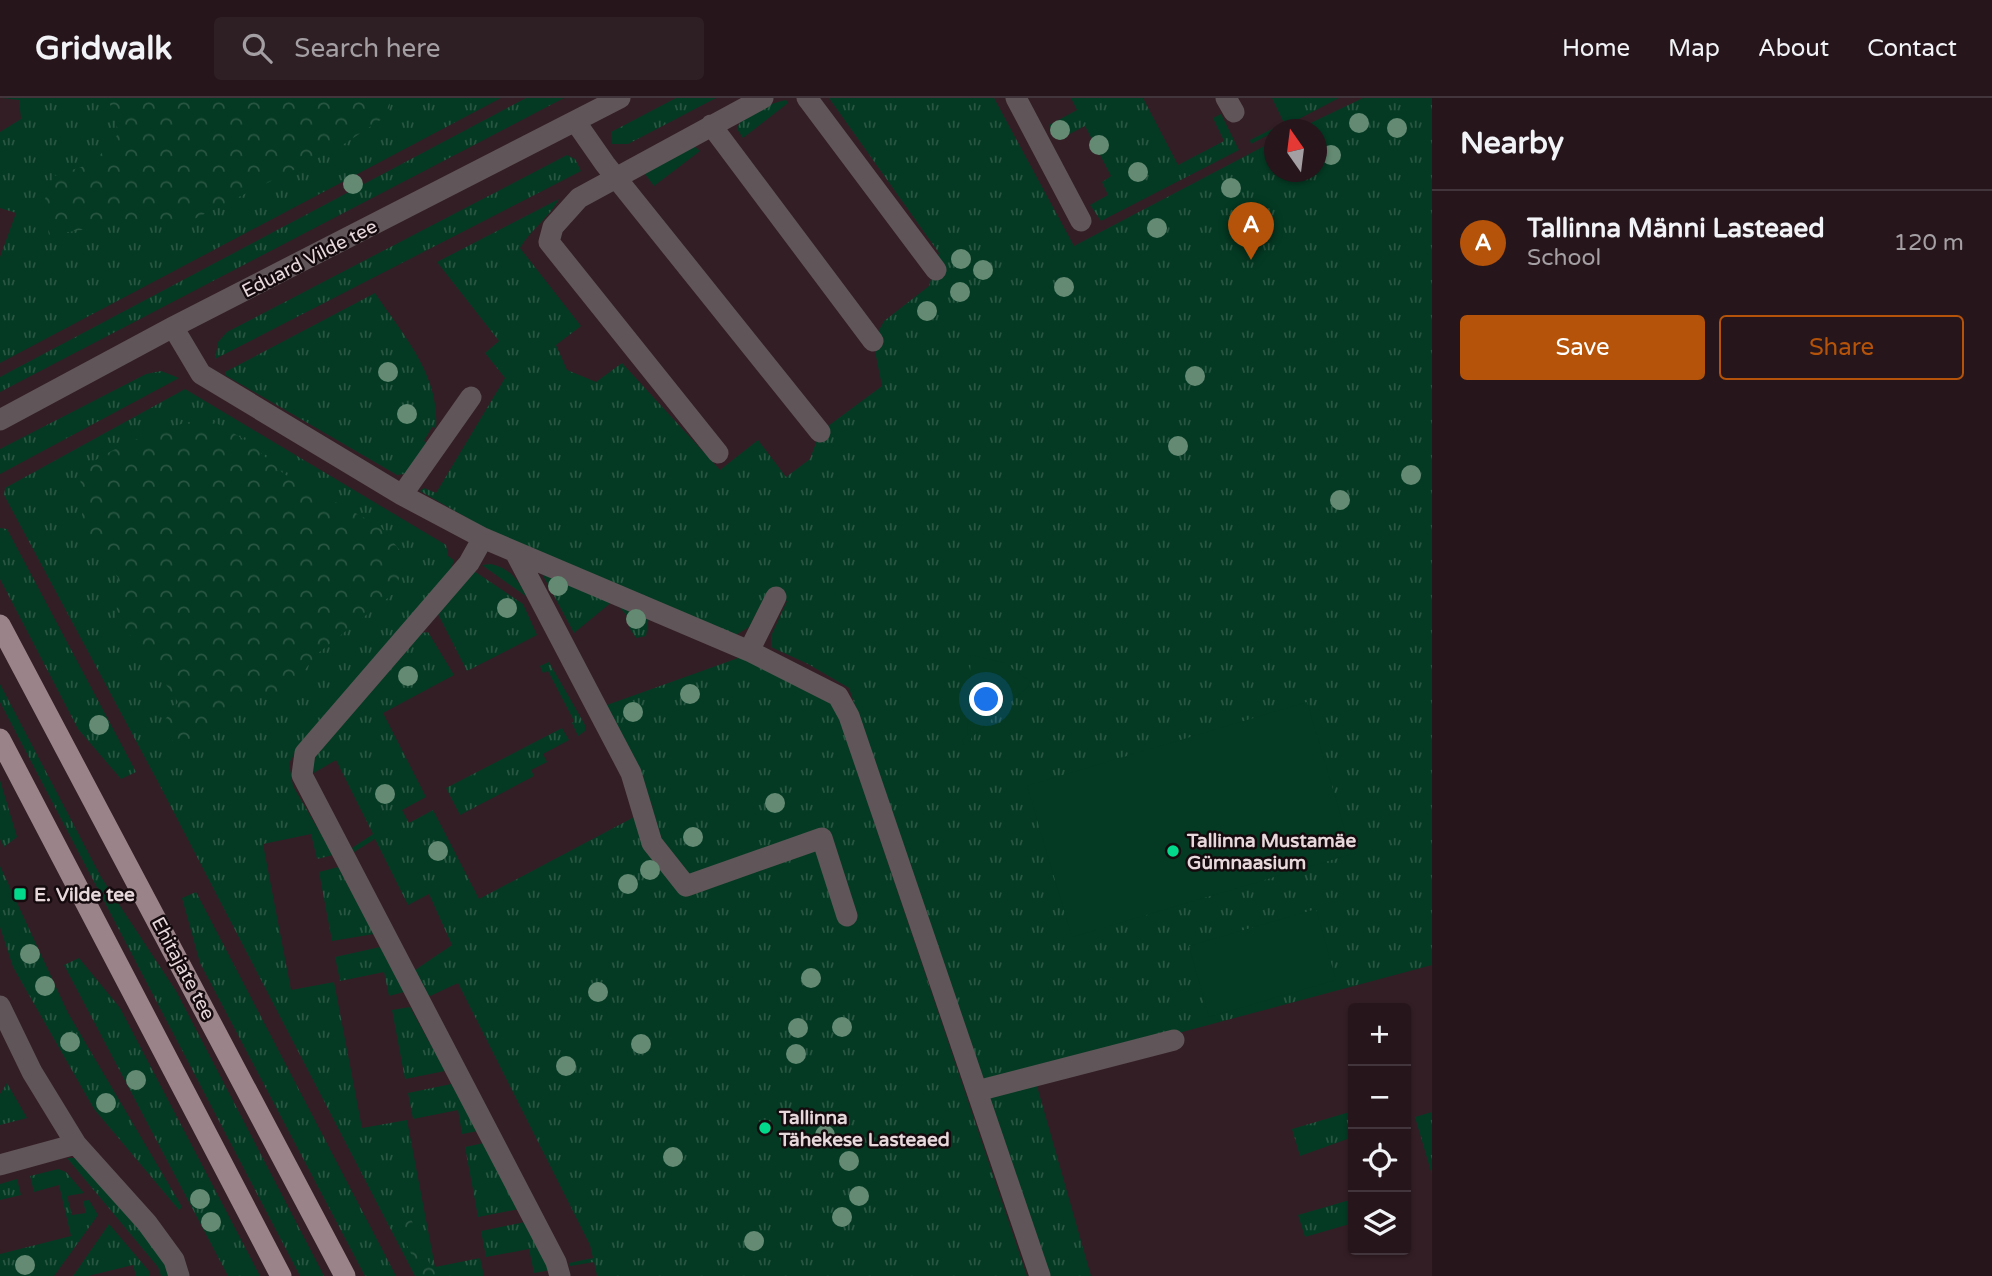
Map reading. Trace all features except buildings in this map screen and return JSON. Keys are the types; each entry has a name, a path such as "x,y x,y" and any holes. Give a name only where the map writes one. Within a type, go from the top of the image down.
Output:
{"main road":[{"name":"Ehitajate tee","path":"0,625 345,1276"},
{"path":"0,739 281,1276"}],"street":[{"name":"Eduard Vilde tee","path":"0,420 173,327 620,98"},
{"path":"718,453 549,242 553,227 579,198 763,98"},
{"path":"807,98 936,270"},
{"path":"1016,98 1081,221"},
{"path":"575,121 615,177 820,432"},
{"path":"711,125 873,341"},
{"path":"173,327 201,374 402,495 483,538 749,651 838,696 849,716 1040,1276"},
{"path":"402,495 471,397"},
{"path":"483,538 469,563 305,753 302,775 556,1262 559,1276"},
{"path":"515,551 631,773 652,843 686,886 822,838 847,916"},
{"path":"749,651 776,597"},
{"path":"0,1006 32,1072 76,1144 147,1223 174,1259 179,1276"},
{"path":"977,1091 1174,1040"},
{"path":"0,1165 76,1144"}],"green space":[{"path":"2,98 501,98 0,363 0,257 16,213 0,208 0,132 21,119 19,100"},
{"path":"108,98 391,98 388,115 338,148 194,219 126,223 49,235 43,204 54,176 93,163 119,133"},
{"path":"526,98 564,98 0,392 0,377"},
{"path":"676,98 716,98 628,144 612,144 611,132"},
{"path":"829,98 994,98 1074,246 1264,146 1264,182 1327,182 1327,119 1319,119 1363,98 1432,98 1432,965 1033,1072 1091,1276 1050,1276 849,688 808,664 771,647 771,636 787,601 767,593 749,627 736,635 497,535 420,491 424,488 436,493 505,378 485,353 499,341 437,262 559,199 520,248 581,326 556,345 567,370 596,382 622,363 720,470 758,440 786,477 810,459 820,432 882,386 873,341 884,321 929,286 939,253"},
{"path":"1071,98 1143,98 1178,165 1224,141 1213,118 1221,114 1239,150 1101,221 1090,205 1108,195 1102,182 1111,176 1085,126 1058,140 1049,125 1077,110"},
{"path":"1272,98 1339,98 1299,119 1282,119"},
{"path":"786,100 788,103 743,138 737,129 744,119 765,107"},
{"path":"1264,133 1264,137 1251,144 1250,140"},
{"path":"693,145 700,151 654,186 642,170"},
{"path":"567,155 575,159 581,171 215,359 218,342 227,332"},
{"path":"375,293 418,356 432,390 436,409 436,428 432,427 424,441 427,443 405,474 397,475 225,375 225,372"},
{"path":"161,371 179,378 0,474 0,449 146,374"},
{"path":"185,389 446,545 448,556 454,560 451,569 297,750 289,763 293,786 333,855 317,859 311,834 263,844 291,990 334,982 362,1128 407,1120 435,1267 480,1258 484,1276 415,1276 158,782 4,495 5,488"},
{"path":"208,418 250,443 284,474 381,527 406,558 394,593 317,654 287,693 245,693 216,731 182,750 169,737 164,721 178,702 138,644 116,619 119,579 83,534 80,470 141,437"},
{"path":"0,528 7,529 136,772 121,779 78,729 0,579"},
{"path":"491,564 513,576 527,597 482,565"},
{"path":"540,570 613,601 574,633"},
{"path":"474,571 523,604 537,635 467,671 438,614"},
{"path":"615,602 649,616 646,636 636,638 630,629 629,618"},
{"name":"Tallinna Tähekese Lasteaed","path":"428,632 454,675 383,713 426,797 402,810 409,823 433,810 479,899 653,807 604,706 741,657 824,694 836,709 1027,1276 597,1276 594,1262 570,1266 569,1263 593,1258 590,1245 458,983 428,997 415,970 452,945 429,894 408,905 375,839 354,852 352,848 373,834 336,760 312,774 310,760 419,633"},
{"path":"971,655 1005,663 1032,683 971,738 971,745 965,747 962,740 967,735"},
{"path":"549,662 585,725 585,731 578,736 572,723 574,721 548,671 543,673 540,666"},
{"path":"0,684 101,877 176,991 324,1276 300,1276 0,702"},
{"path":"1307,702 1352,854 1072,937 1027,786"},
{"path":"562,728 569,740 543,754 547,762 531,770 534,776 460,815 446,788"},
{"path":"0,780 17,837 4,847 0,839"},
{"path":"0,866 68,1013 182,1207 179,1210 94,1109 13,967 0,927"},
{"path":"338,867 374,934 332,941 319,872"},
{"path":"196,892 396,1276 365,1276 200,963 182,898"},
{"path":"1316,909 1336,980 1209,1017 1189,946"},
{"path":"380,947 404,992 389,996 384,972 340,981 335,957"},
{"path":"79,958 120,1008 260,1276 228,1276 64,965"},
{"path":"410,1007 445,1071 405,1079 392,1010"},
{"path":"7,1083 27,1118 0,1125 0,1094"},
{"path":"451,1084 478,1131 462,1134 458,1110 413,1119 408,1093"},
{"path":"1348,1112 1348,1139 1300,1156 1292,1129"},
{"path":"1432,1112 1432,1175 1415,1117"},
{"path":"484,1143 519,1209 478,1217 465,1147"},
{"path":"67,1158 76,1158 158,1251 172,1276 161,1276 158,1267"},
{"path":"58,1169 66,1172 84,1193 67,1196 72,1215 86,1213 83,1201 89,1200 98,1215 54,1276 0,1276 0,1254 71,1236 59,1185 34,1192 30,1176"},
{"path":"17,1179 21,1195 0,1200 0,1184"},
{"path":"1348,1200 1348,1224 1305,1237 1298,1215"},
{"path":"408,1213 433,1268 439,1275 460,1276 422,1276 392,1215"},
{"path":"525,1222 551,1270 534,1273 529,1249 486,1257 481,1231"},
{"path":"109,1224 149,1271 150,1276 136,1276 133,1265 88,1276 73,1276"}],"place":[{"name":"Tallinna Männi Lasteaed","path":"1251,260"},
{"name":"Tallinna Mustamäe Gümnaasium","path":"1173,851"},
{"name":"E. Vilde tee","path":"20,894"},
{"name":"Tallinna Tähekese Lasteaed","path":"765,1128"}]}
